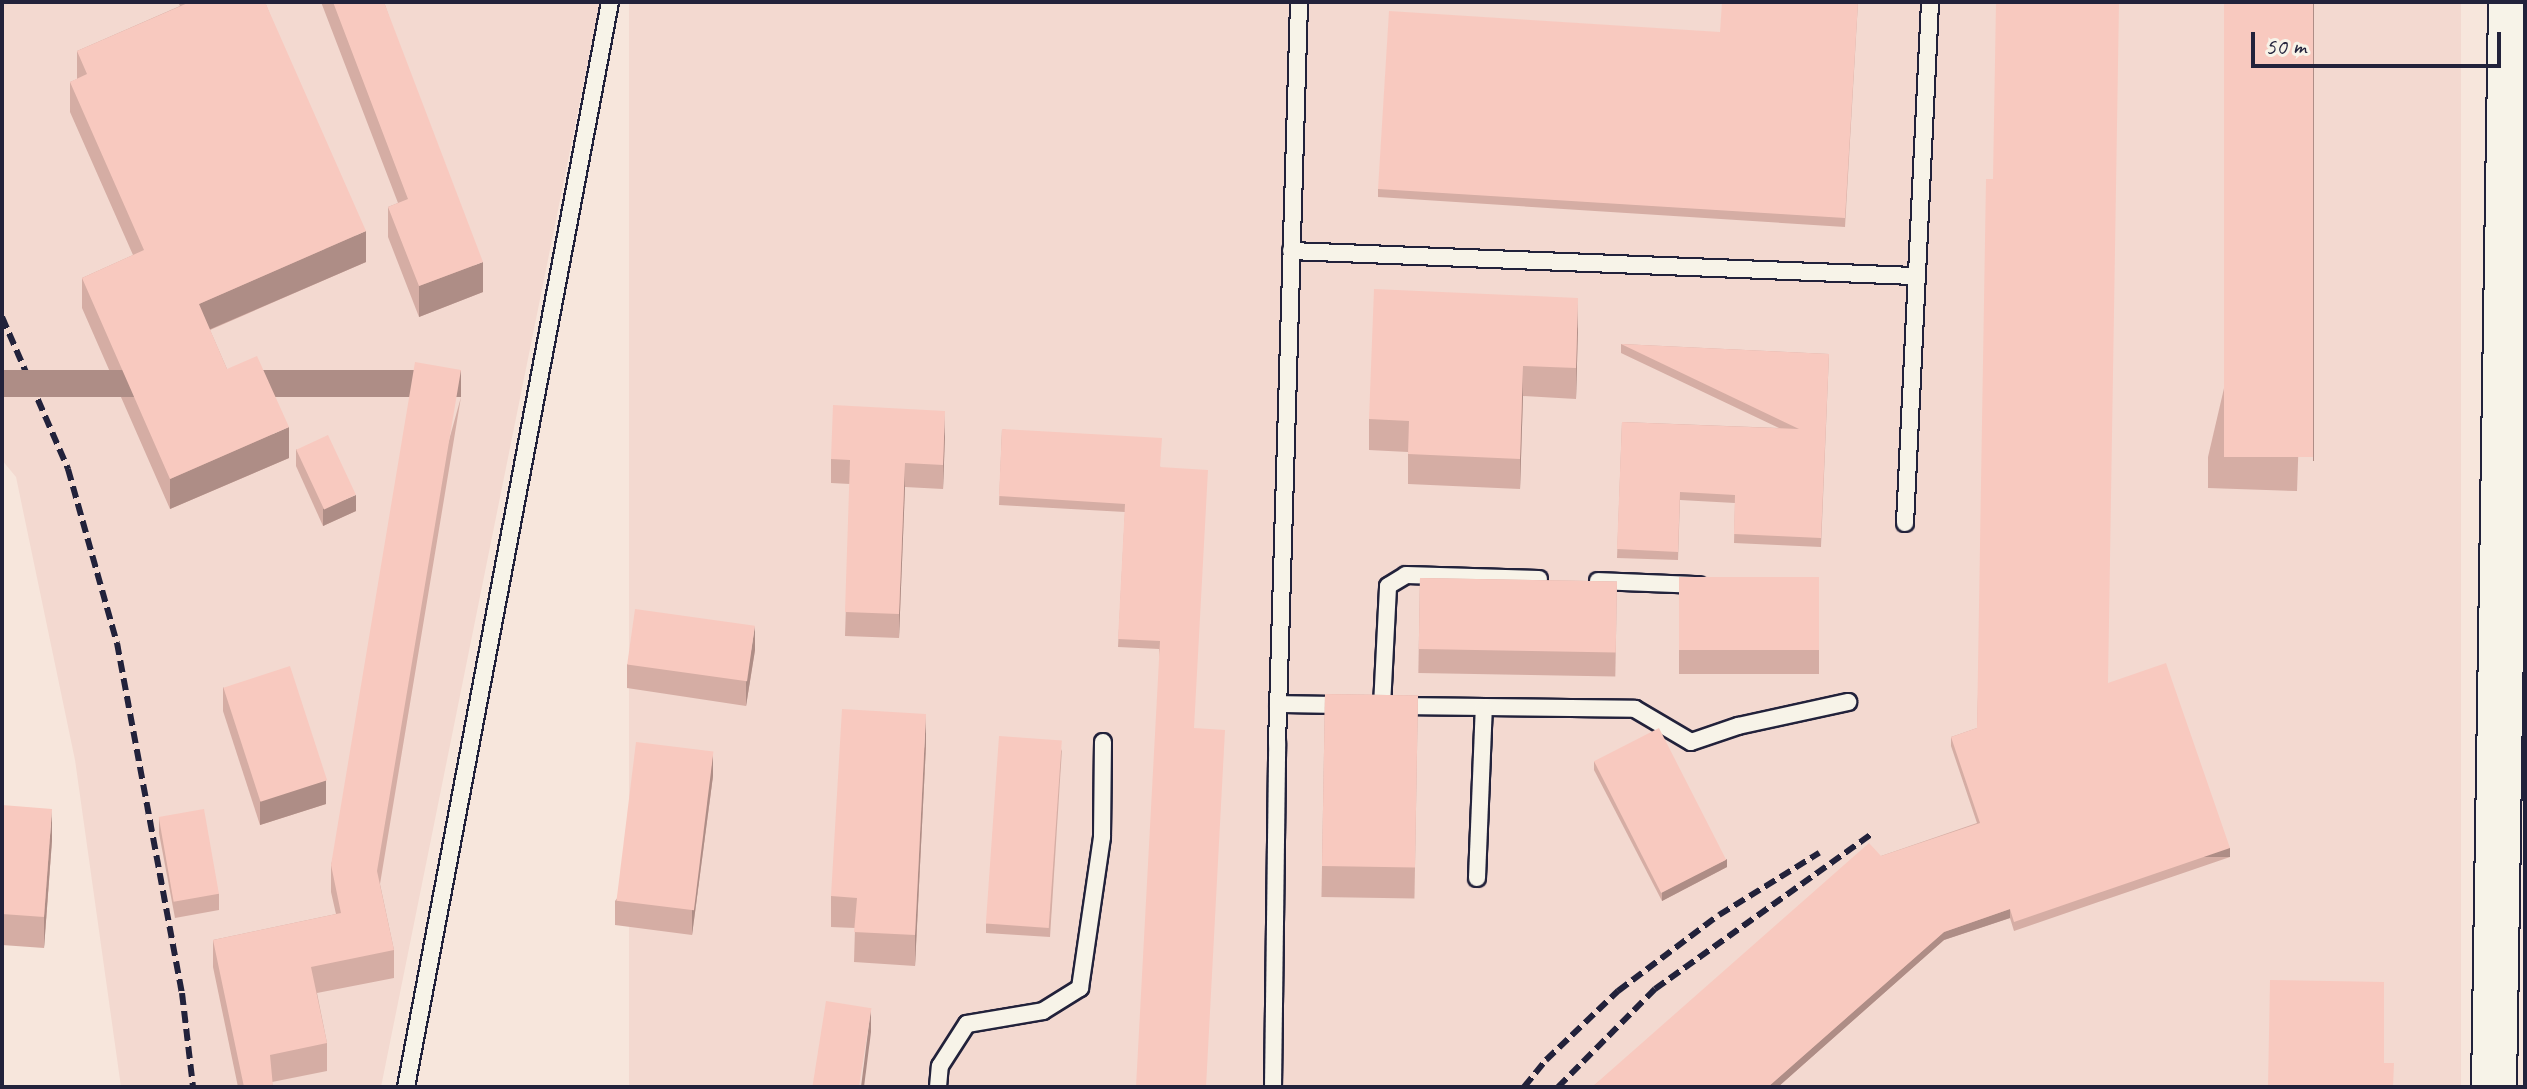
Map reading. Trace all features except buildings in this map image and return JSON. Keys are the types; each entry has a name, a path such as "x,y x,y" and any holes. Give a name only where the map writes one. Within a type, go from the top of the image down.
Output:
{"main road":[{"path":"2494,1087 2516,316 2511,2"}],"lane":[{"path":"406,1087 610,2"},
{"path":"1273,1087 1278,704 1299,2"},
{"path":"1905,523 1914,276 1930,2"},
{"path":"1291,251 1914,276"},
{"path":"1382,706 1388,586 1406,575 1549,580"},
{"path":"1581,581 1724,586"},
{"path":"1278,704 1635,709 1691,742 1738,726 1848,702"},
{"path":"1477,878 1484,707"},
{"path":"938,1087 940,1066 967,1024 1043,1011 1080,988 1102,837 1103,742"}],"shaded area":[{"path":"2,2 600,2 381,1087 121,1087 75,760 16,477 2,460"},
{"path":"629,2 2461,2 2461,1087 629,1087"}],"railway":[{"path":"2,317 68,469 117,643 182,993 193,1087"},
{"path":"1558,1087 1655,989 1874,832"},
{"path":"1524,1087 1546,1060 1618,991 1719,915 1819,853"}]}
